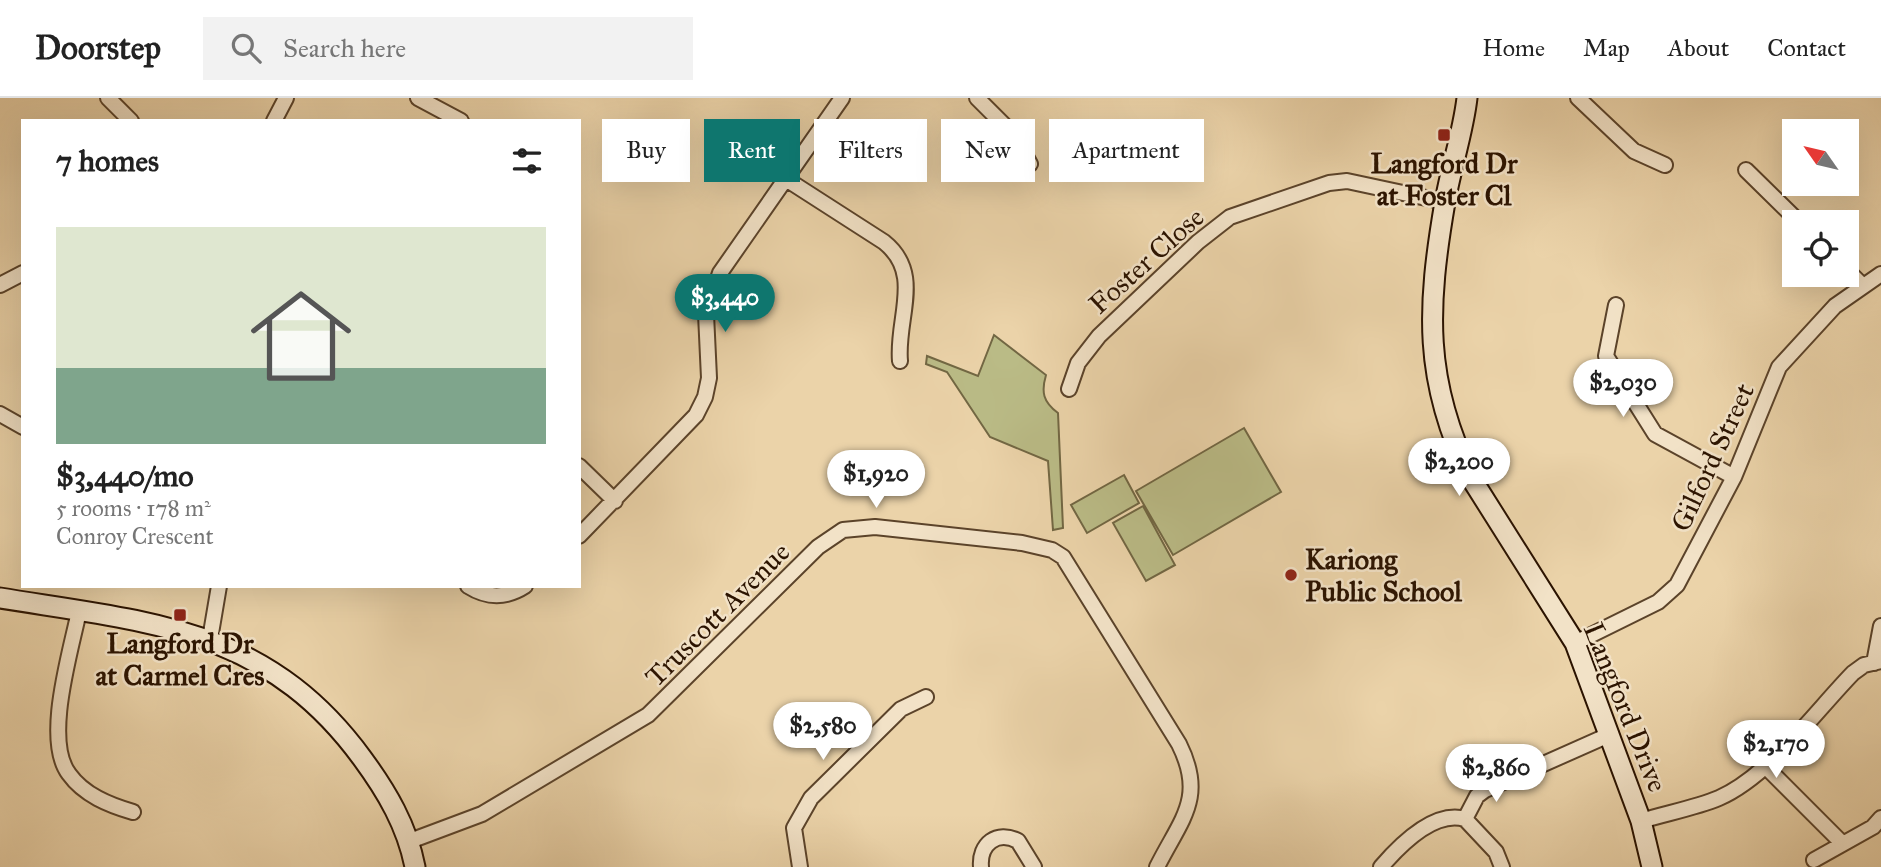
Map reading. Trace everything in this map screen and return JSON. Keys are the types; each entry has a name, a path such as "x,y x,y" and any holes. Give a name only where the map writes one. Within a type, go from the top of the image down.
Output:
{"street":[{"path":"108,98 129,119"},
{"path":"275,119 286,98"},
{"path":"418,98 457,119"},
{"path":"800,159 842,98"},
{"path":"977,98 998,119"},
{"name":"Langford Drive","path":"1467,98 1445,202 1431,347 1446,416 1471,478 1575,643 1611,734 1641,821 1652,867"},
{"path":"1578,98 1634,151 1665,165"},
{"path":"1746,170 1787,210"},
{"name":"Foster Close","path":"1069,388 1079,363 1098,336 1198,242 1230,217 1329,183 1347,181 1445,202"},
{"path":"581,534 696,415 705,397 709,378 706,314 710,295 720,273 784,182"},
{"path":"791,182 884,242 896,254 908,282 899,334 900,361"},
{"path":"0,285 21,274"},
{"name":"Gilford Street","path":"1575,643 1658,602 1677,585 1734,477 1779,367 1835,306 1881,274"},
{"path":"1859,282 1862,285"},
{"path":"1616,305 1605,356 1645,423 1668,443 1734,477"},
{"path":"0,414 21,426"},
{"path":"581,468 614,501"},
{"name":"Truscott Avenue","path":"410,841 482,814 648,715 818,547 843,530 875,527 1022,543 1052,550 1063,557 1179,744 1192,776 1190,801 1157,867"},
{"path":"210,639 219,588"},
{"path":"471,588 481,594 499,596 520,588"},
{"path":"0,598 158,623 210,639 284,680 328,717 371,770 391,801 410,841 415,867"},
{"path":"79,611 61,708 59,754 68,774 90,794 106,804 133,812"},
{"path":"1641,821 1719,798 1765,766 1853,673 1878,662 1881,626"},
{"path":"800,867 794,828 806,804 901,709 926,697"},
{"path":"1465,819 1477,796 1485,790 1611,734"},
{"path":"1765,766 1842,843"},
{"path":"1381,867 1394,853 1436,821 1453,816 1465,819 1496,852 1502,867"},
{"path":"1814,860 1873,827 1881,818"},
{"path":"981,867 983,849 990,841 1001,837 1018,841 1034,867"}],"green space":[{"path":"994,335 1046,375 1044,396 1058,413 1063,528 1053,530 1048,461 990,437 947,372 926,364 927,356 978,376"},
{"path":"1244,428 1281,492 1173,555 1136,491"},
{"path":"1124,475 1139,503 1087,533 1071,505"},
{"path":"1143,506 1175,565 1146,581 1113,523"}],"place":[{"name":"Langford Dr at Foster Cl","path":"1444,135"},
{"name":"Kariong Public School","path":"1291,575"},
{"name":"Langford Dr at Carmel Cres","path":"180,615"}]}
